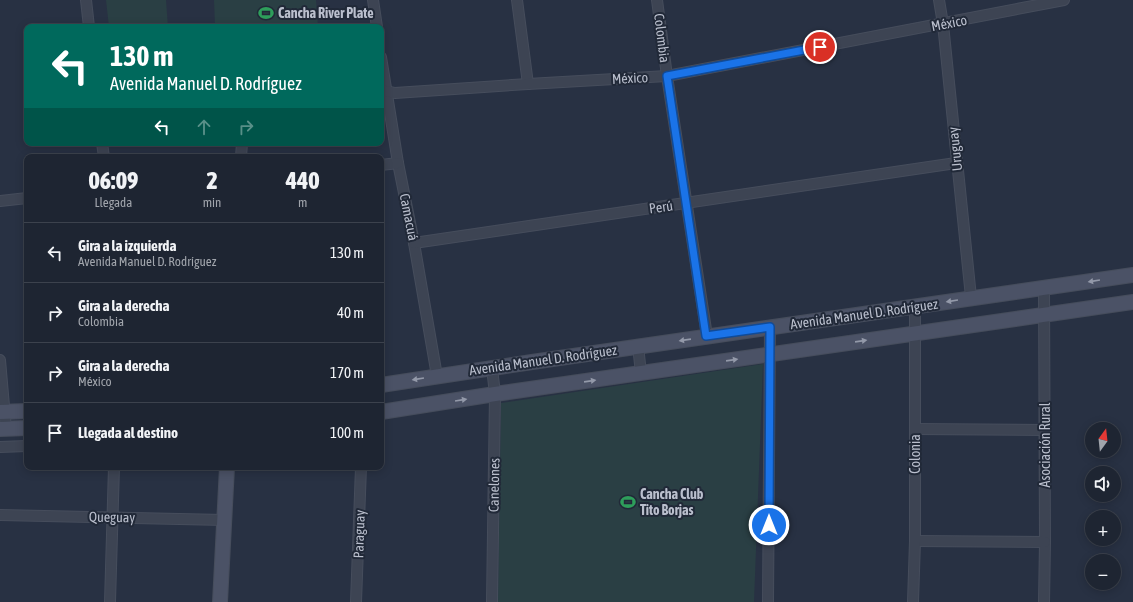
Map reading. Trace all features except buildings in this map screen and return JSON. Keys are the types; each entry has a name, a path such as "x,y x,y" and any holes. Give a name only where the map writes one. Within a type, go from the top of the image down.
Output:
{"street":[{"path":"86,0 89,24"},
{"path":"373,0 377,24"},
{"path":"516,0 528,84"},
{"name":"Colombia","path":"657,0 706,336"},
{"name":"Uruguay","path":"939,0 943,24 970,298"},
{"name":"México","path":"384,91 396,93 667,76 1064,0"},
{"name":"Camacuá","path":"384,96 414,243 437,376"},
{"path":"384,165 398,163"},
{"name":"Perú","path":"414,243 687,204 956,163"},
{"path":"0,200 24,198"},
{"name":"Avenida Manuel D. Rodríguez","path":"384,385 706,336 1133,275"},
{"name":"Asociación Rural","path":"1044,288 1044,602"},
{"name":"Avenida Manuel D. Rodríguez","path":"384,412 495,394 1133,302"},
{"name":"Colonia","path":"914,602 915,307"},
{"path":"768,602 770,327"},
{"path":"638,346 641,373"},
{"path":"0,360 3,429 24,428"},
{"name":"Canelones","path":"492,368 495,394 492,602"},
{"path":"2,412 24,411"},
{"path":"915,429 1045,430"},
{"path":"0,447 24,446"},
{"path":"110,602 114,470"},
{"path":"220,602 227,470"},
{"name":"Paraguay","path":"356,602 361,470"},
{"name":"Queguay","path":"0,515 224,520"},
{"path":"915,541 1045,542"}],"green space":[{"path":"106,0 166,0 168,24 109,24"},
{"name":"Cancha River Plate","path":"214,0 316,0 318,24 215,24"},
{"name":"Cancha Club Tito Borjas","path":"763,364 754,602 498,602 501,403"}],"place":[{"name":"Cancha River Plate","path":"266,13"},
{"name":"Cancha Club Tito Borjas","path":"628,502"}],"route":[{"path":"769,525 770,327 706,336 667,76 820,47"}]}
